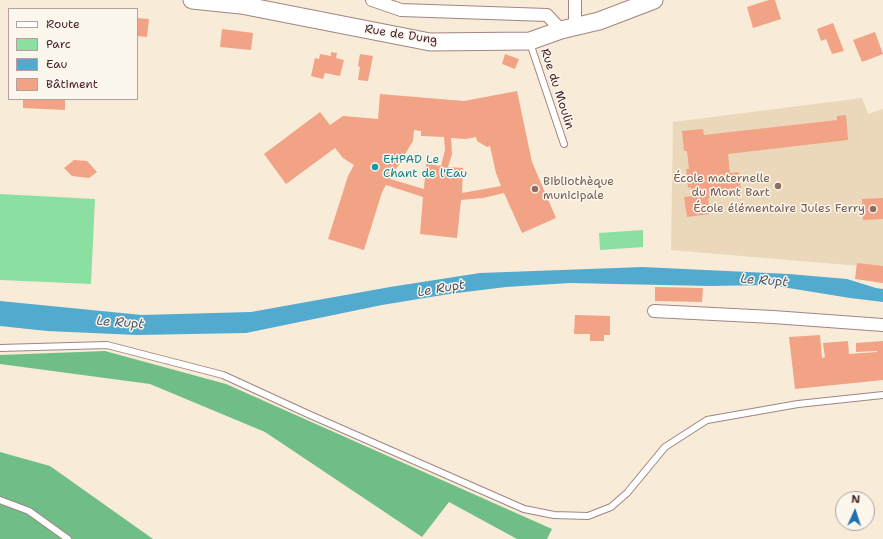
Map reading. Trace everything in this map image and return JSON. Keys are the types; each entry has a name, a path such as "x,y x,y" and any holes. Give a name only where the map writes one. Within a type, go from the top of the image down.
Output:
{"main road":[{"name":"Rue de Dung","path":"192,0 241,6 430,42 530,41 599,21 654,0"}],"street":[{"path":"372,0 399,5 547,15 568,29 575,0"},
{"path":"654,311 773,317 883,325"}],"lane":[{"name":"Rue du Moulin","path":"530,41 564,144"},
{"path":"0,348 107,345 223,375 524,509 554,515 588,516 611,507 627,493 665,446 707,420 798,404 883,395"},
{"path":"0,500 29,511 68,539"}],"shaded area":[{"name":"École maternelle du Mont Bart","path":"862,98 868,114 883,109 883,268 671,250 673,122"}],"green space":[{"path":"0,194 95,199 91,284 0,280"},
{"path":"643,230 643,247 600,250 599,233"},
{"path":"105,351 226,384 552,529 547,539 517,539 449,502 422,537 265,432 150,384 0,364 0,355"},
{"path":"0,452 50,466 153,539 0,539"}],"water":[{"name":"Le Rupt","path":"643,267 789,274 847,279 883,289 883,302 770,285 710,286 570,283 506,287 449,294 382,305 246,333 137,335 47,331 0,326 0,301 142,315 251,312 390,287 480,273"}],"building":[{"path":"769,0 775,0 781,19 753,28 747,7"},
{"path":"138,18 149,19 147,37 138,36"},
{"path":"833,23 844,51 832,54 826,39 821,41 817,29"},
{"path":"222,29 253,33 251,50 220,47"},
{"path":"875,32 883,54 862,62 853,40"},
{"path":"331,52 337,53 336,58 344,60 340,76 325,73 323,79 311,76 315,58 319,59 320,54 331,56"},
{"path":"360,54 373,56 368,81 358,80"},
{"path":"505,54 519,59 515,69 502,64"},
{"name":"EHPAD Le Chant de l'Eau","path":"517,91 532,162 556,218 522,233 504,193 483,198 461,200 457,238 420,234 423,197 386,185 382,192 364,250 328,239 348,176 354,165 343,158 335,148 286,184 264,154 320,112 330,125 343,116 378,119 380,94 464,101","holes":["414,130 421,131 421,136 444,137 445,150 441,166 426,164 424,189 390,179 413,141","476,137 477,141 487,147 490,146 496,173 501,186 462,193 463,168 448,167 452,154 451,138 466,139"]},
{"path":"23,100 65,100 65,110 23,108"},
{"path":"846,115 848,140 728,154 730,173 739,172 741,194 708,198 710,214 687,217 684,197 692,196 691,187 688,188 686,169 689,169 687,151 684,151 682,131 703,129 704,135 837,120 837,116"},
{"path":"74,160 87,161 97,172 89,178 72,176 64,168"},
{"name":"École élémentaire Jules Ferry","path":"883,198 883,219 863,220 862,199"},
{"path":"857,263 883,266 883,283 855,279"},
{"path":"655,287 703,288 702,302 655,301"},
{"path":"575,315 610,316 610,335 604,335 604,341 590,341 590,334 574,334"},
{"path":"820,335 822,358 825,357 823,343 848,341 849,354 877,352 856,352 856,343 883,341 883,380 795,389 789,337"}],"place":[{"name":"EHPAD Le Chant de l'Eau","path":"375,167"},
{"name":"École maternelle du Mont Bart","path":"778,186"},
{"name":"Bibliothèque municipale","path":"535,189"},
{"name":"École élémentaire Jules Ferry","path":"873,209"}]}
